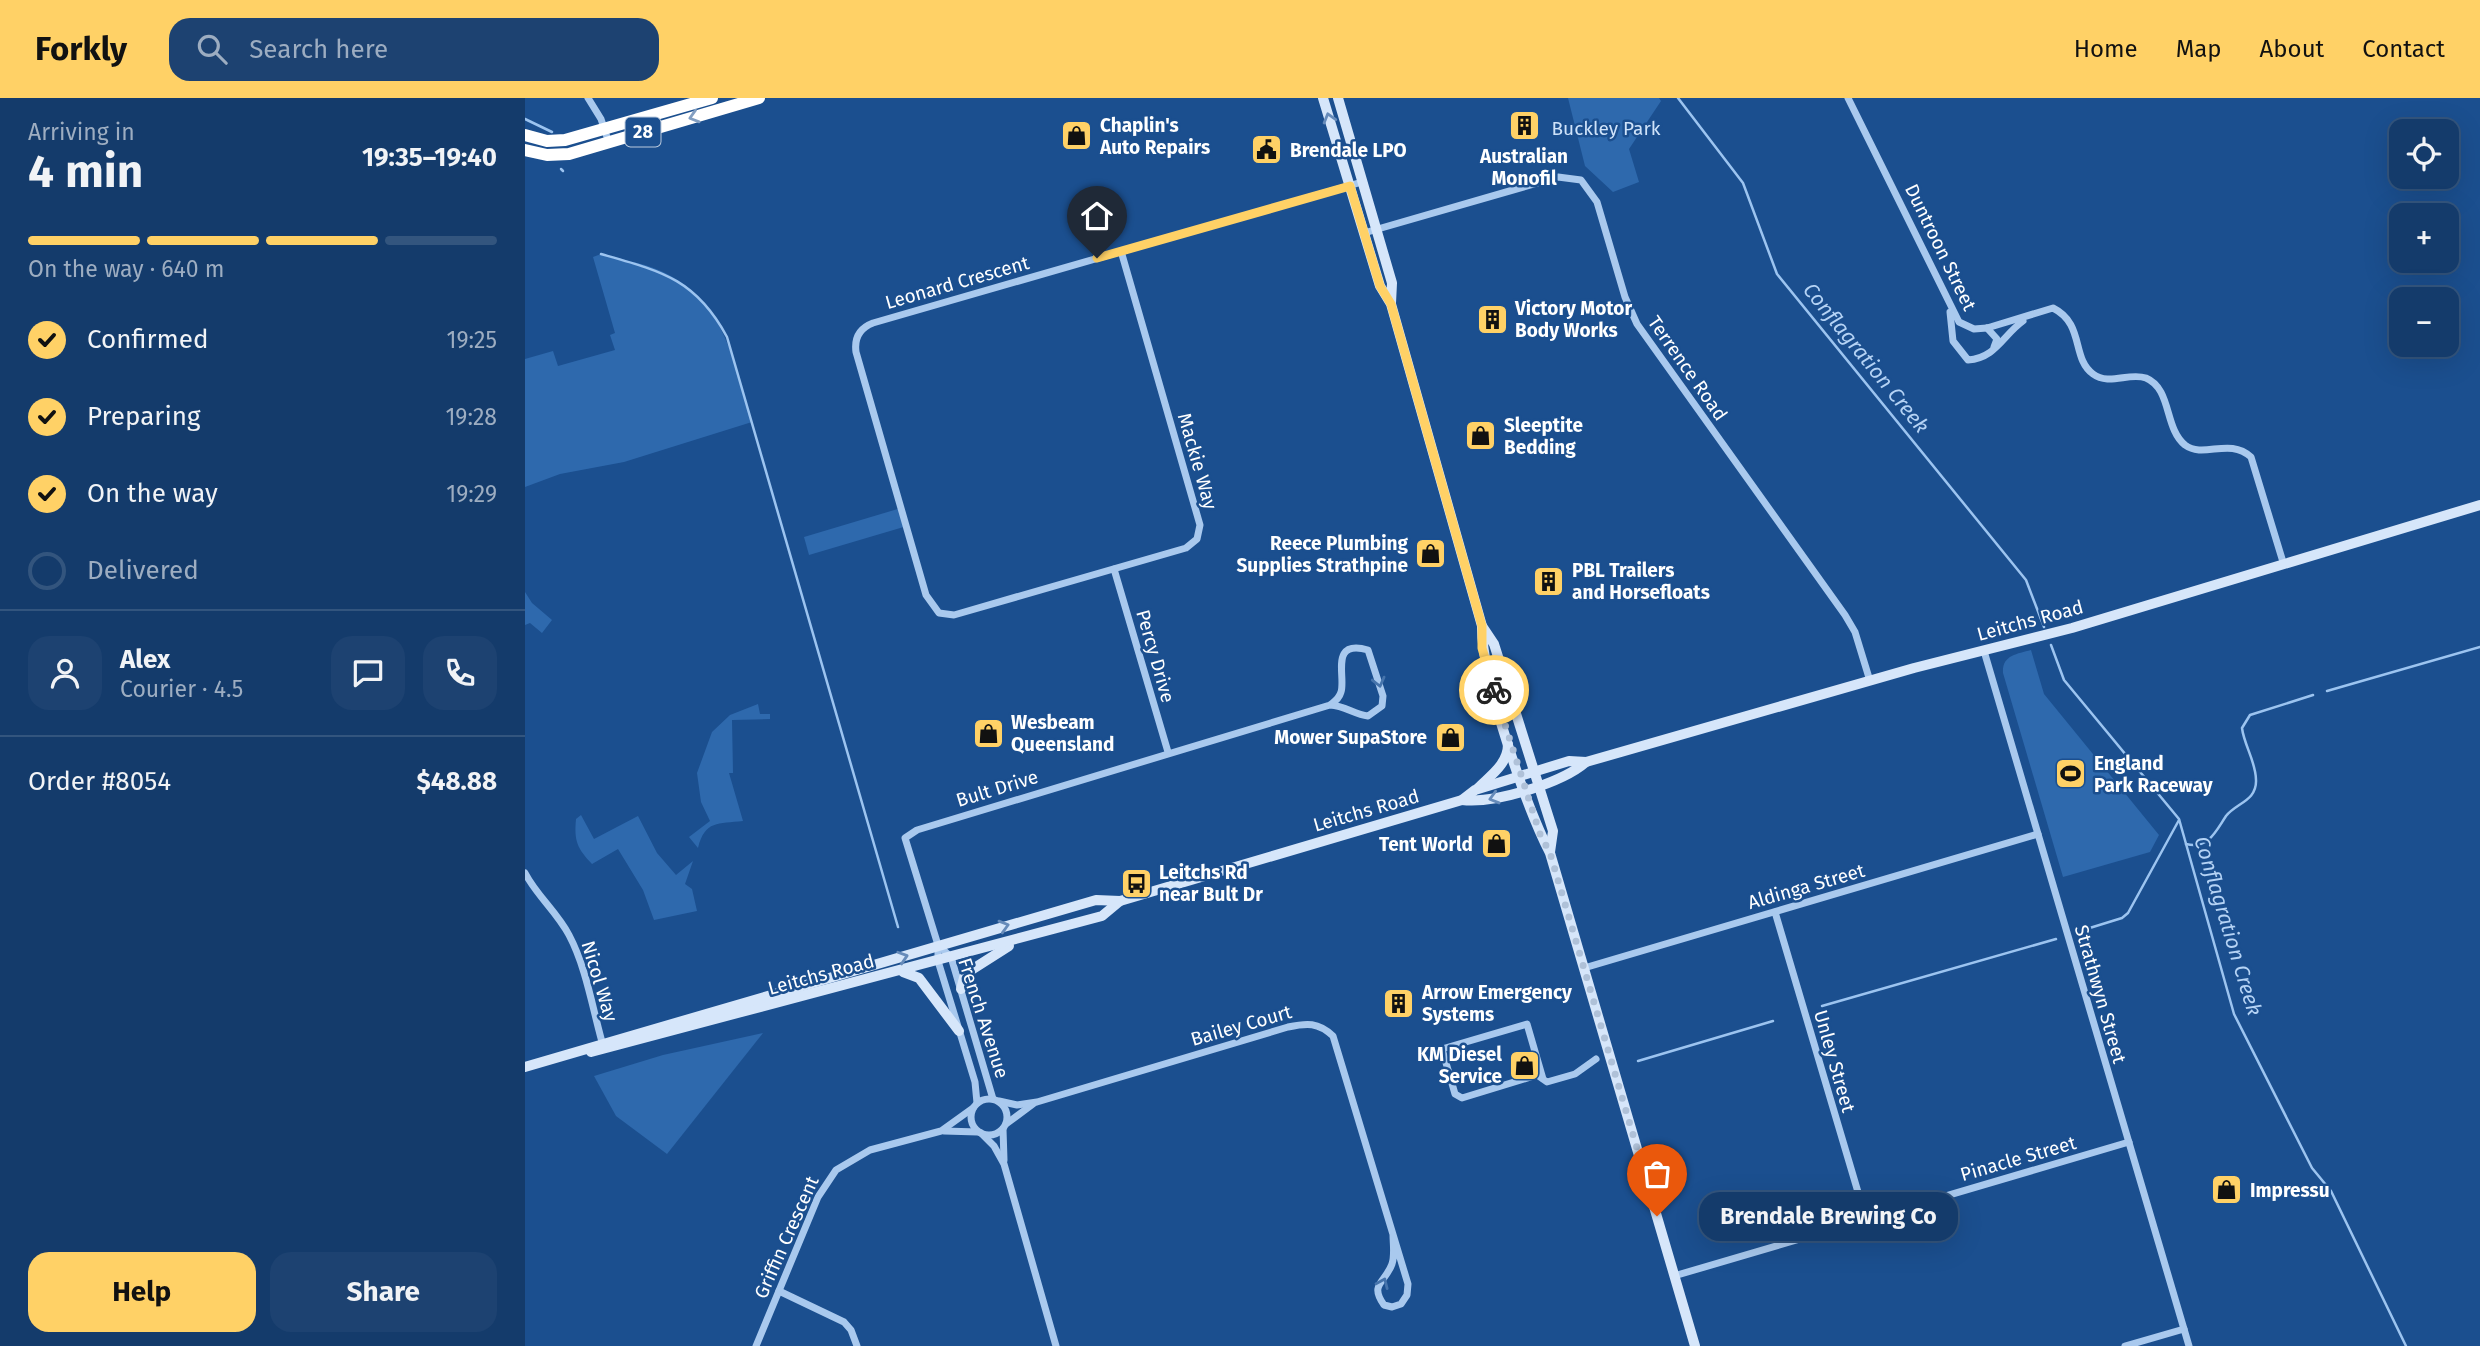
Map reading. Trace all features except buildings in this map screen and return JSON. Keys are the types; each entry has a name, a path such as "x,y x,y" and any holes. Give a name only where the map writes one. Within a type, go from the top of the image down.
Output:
{"highway":[{"name":"28","path":"525,135 556,141 712,98"},
{"name":"28","path":"525,150 556,155 608,143 759,98"}],"street":[{"path":"588,98 608,143"},
{"path":"1323,98 1380,286 1391,304 1482,626 1482,648 1508,741 1550,853 1695,1346"},
{"path":"1338,98 1392,283 1391,304"},
{"name":"Duntroon Street","path":"1848,98 1871,139 1949,307 1959,323 1974,329 1987,328 2053,308 2065,314 2072,323 2087,368 2094,375 2103,379 2147,378 2159,388 2173,430 2186,445 2196,450 2236,448 2251,457 2283,562"},
{"name":"Terrence Road","path":"1364,233 1558,177 1574,177 1588,186 1597,202 1632,314 1846,615 1860,643 1870,681"},
{"name":"Leonard Crescent","path":"939,613 926,595 856,352 859,333 873,323 1362,182"},
{"name":"Mackie Way","path":"939,613 954,615 1189,547 1197,539 1200,530 1121,251"},
{"path":"1949,307 1953,341 1959,352 1968,360 1993,353 2015,327 2029,316"},
{"path":"1987,328 1997,340 1993,353"},
{"name":"Leitchs Road","path":"603,1046 1095,900 1120,901 1462,800 1475,790 1569,761 1587,762 1870,681 2071,628 2283,562 2480,505"},
{"name":"Percy Drive","path":"1114,569 1168,752"},
{"path":"1482,626 1494,644 1553,831 1550,853"},
{"path":"1359,648 1368,650 1380,684 1382,706 1368,716 1358,715 1341,705 1330,705 1338,699 1342,690 1339,668 1342,659 1349,651 1359,648"},
{"name":"Strathwyn Street","path":"1984,651 2189,1346"},
{"name":"Bult Drive","path":"938,946 905,838 917,830 1330,705"},
{"path":"1475,790 1500,767 1508,752 1508,741"},
{"name":"Leitchs Road","path":"1462,800 1479,802 1525,789 1573,774 1587,762"},
{"name":"Aldinga Street","path":"1584,968 2038,834"},
{"name":"Nicol Way","path":"525,873 536,893 561,921 576,950 603,1046"},
{"name":"Nicol Way","path":"525,886 536,893"},
{"name":"Leitchs Road","path":"525,1067 899,972 1101,915 1120,901"},
{"name":"Unley Street","path":"1775,912 1866,1219"},
{"path":"961,989 965,974 979,962 1000,950 1051,929"},
{"name":"French Avenue","path":"938,946 951,957 996,1100"},
{"name":"French Avenue","path":"938,946 938,961 975,1083 975,1105"},
{"path":"899,972 919,978 958,1031"},
{"name":"Bailey Court","path":"996,1100 1017,1105 1037,1102 1288,1027 1306,1023 1321,1025 1333,1036 1408,1284 1407,1295 1401,1304 1392,1307 1384,1305 1378,1296 1378,1286 1391,1266 1393,1235"},
{"path":"1543,1079 1527,1024 1442,1049 1455,1094 1462,1098 1537,1075 1547,1082 1575,1074 1596,1059"},
{"path":"1004,1164 1006,1108 996,1100 975,1105 971,1119 980,1133 994,1146 1004,1164 1056,1346"},
{"name":"Bailey Court","path":"1005,1127 1020,1112 1037,1102"},
{"name":"Griffin Crescent","path":"941,1131 975,1105"},
{"path":"980,1133 993,1135 1005,1127"},
{"name":"Griffin Crescent","path":"756,1346 818,1197 836,1170 870,1150 941,1131 980,1133"},
{"name":"Pinacle Street","path":"1674,1276 2129,1142"},
{"path":"779,1291 844,1322 851,1329 857,1346"},
{"path":"2125,1346 2184,1329"}],"green space":[{"name":"Buckley Park","path":"1568,98 1659,98 1661,101 1629,149 1639,182 1613,192 1585,166"},
{"path":"601,254 662,271 688,288 704,303 726,339 752,422 624,462 560,474 525,487 525,359 553,351 558,366 615,350 610,335 615,333 593,257"},
{"path":"901,508 907,526 809,555 804,537"},
{"path":"525,592 532,603 552,620 542,633 530,623 525,625"},
{"name":"England Park Raceway","path":"2031,650 2044,694 2159,835 2150,852 2063,877 2003,673 2008,659"},
{"path":"758,704 760,714 770,714 770,719 732,720 733,773 729,773 743,821 720,823 709,828 704,832 698,848 689,837 710,821 701,802 697,773 712,732 730,715"},
{"path":"581,815 594,839 638,816 657,853 676,875 693,861 685,884 692,889 697,911 654,920 643,890 618,849 592,864 583,853 576,833 576,819"},
{"path":"763,1033 667,1154 616,1116 594,1076 663,1055"}],"waterway":[{"name":"Conflagration Creek","path":"1678,98 1743,183 1777,274 2026,580 2044,627"},
{"path":"525,119 552,132"},
{"path":"601,254 642,266 675,280 703,302 727,337 898,927"},
{"name":"Conflagration Creek","path":"2051,645 2064,680 2179,819 2234,1014 2312,1168 2331,1191 2406,1346"},
{"path":"2327,691 2480,647"},
{"path":"2186,844 2206,842 2226,816 2253,793 2255,773 2242,728 2250,715 2313,695"},
{"path":"2080,931 2122,918 2128,913 2179,820"},
{"path":"1822,1006 2056,939"},
{"path":"1638,1061 1773,1021"}],"way so far":[{"path":"1494,690 1508,741 1540,834 1550,853 1657,1216"}],"place":[{"name":"Australian Monofil","path":"1524,125"},
{"name":"Chaplin's Auto Repairs","path":"1077,136"},
{"name":"Brendale LPO","path":"1267,150"},
{"name":"Victory Motor Body Works","path":"1492,319"},
{"name":"Sleeptite Bedding","path":"1481,436"},
{"name":"Reece Plumbing Supplies Strathpine","path":"1431,554"},
{"name":"PBL Trailers and Horsefloats","path":"1549,581"},
{"name":"Wesbeam Queensland","path":"988,733"},
{"name":"Mower SupaStore","path":"1450,737"},
{"name":"England Park Raceway","path":"2071,774"},
{"name":"Tent World","path":"1496,844"},
{"name":"Leitchs Rd near Bult Dr","path":"1136,883"},
{"name":"Arrow Emergency Systems","path":"1399,1003"},
{"name":"KM Diesel Service","path":"1525,1065"},
{"name":"Impressu","path":"2227,1190"},
{"name":"Brendale Brewing Co","path":"1657,1216"}],"route":[{"path":"1097,258 1350,186 1380,286 1391,304 1482,626 1482,648 1494,690"}]}
